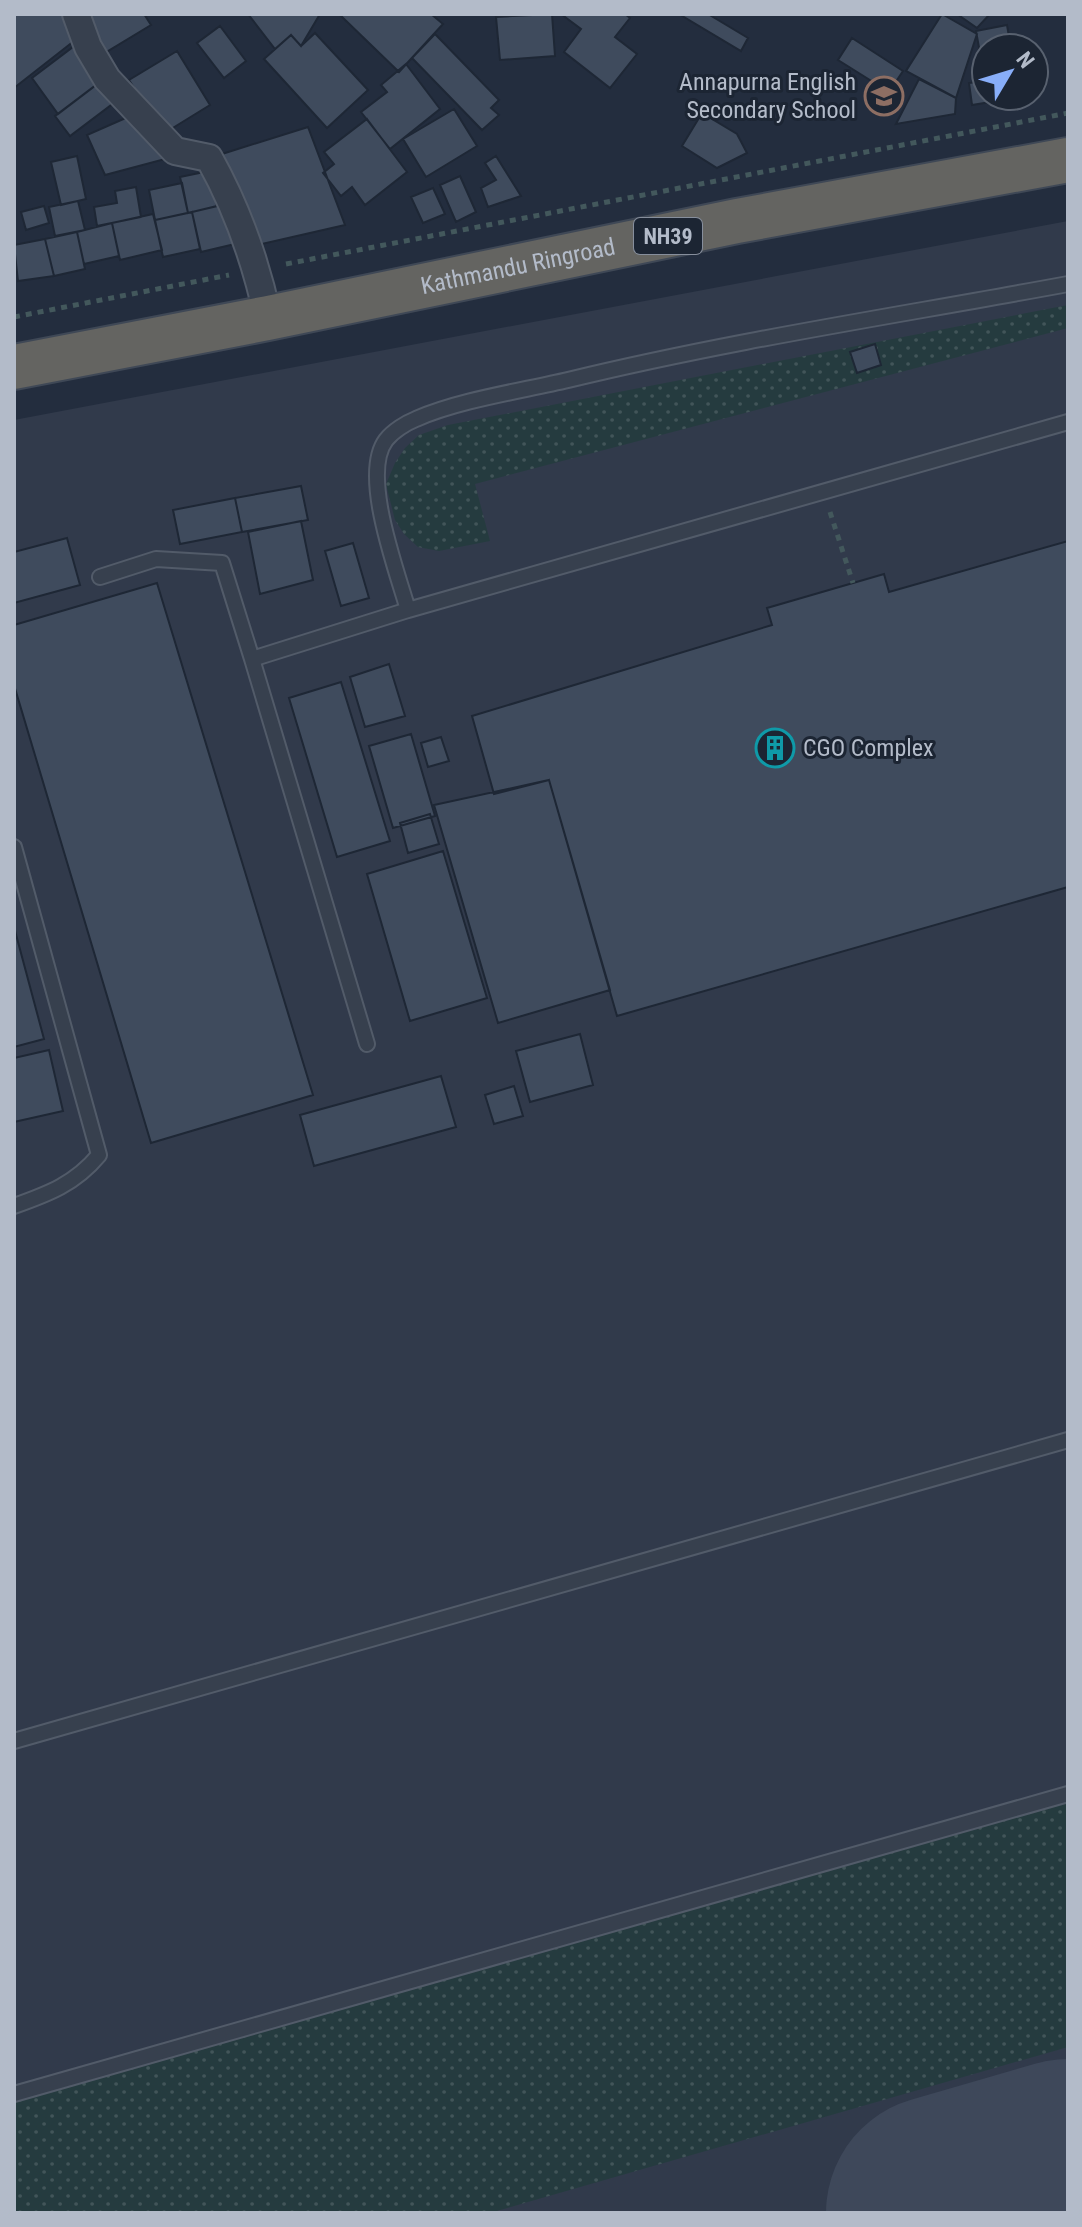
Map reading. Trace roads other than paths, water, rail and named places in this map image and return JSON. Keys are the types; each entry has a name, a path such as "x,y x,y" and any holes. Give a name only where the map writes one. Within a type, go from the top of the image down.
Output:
{"highway":[{"name":"Kathmandu Ringroad","path":"14,367 737,221 1068,160"}],"street":[{"path":"76,14 88,47 107,79 175,151 209,158 225,186 258,269 268,318"}],"lane":[{"path":"408,610 382,523 377,472 385,441 417,418 638,363 1068,284"},
{"path":"252,659 408,610 1068,422"},
{"path":"100,577 156,559 222,563 367,1044"},
{"path":"14,847 99,1155 84,1173 61,1189 14,1206"},
{"path":"14,1741 1068,1440"},
{"path":"14,2094 1068,1794"}],"place":[{"name":"Annapurna English Secondary School","path":"884,96"},
{"name":"CGO Complex","path":"775,748"}]}
